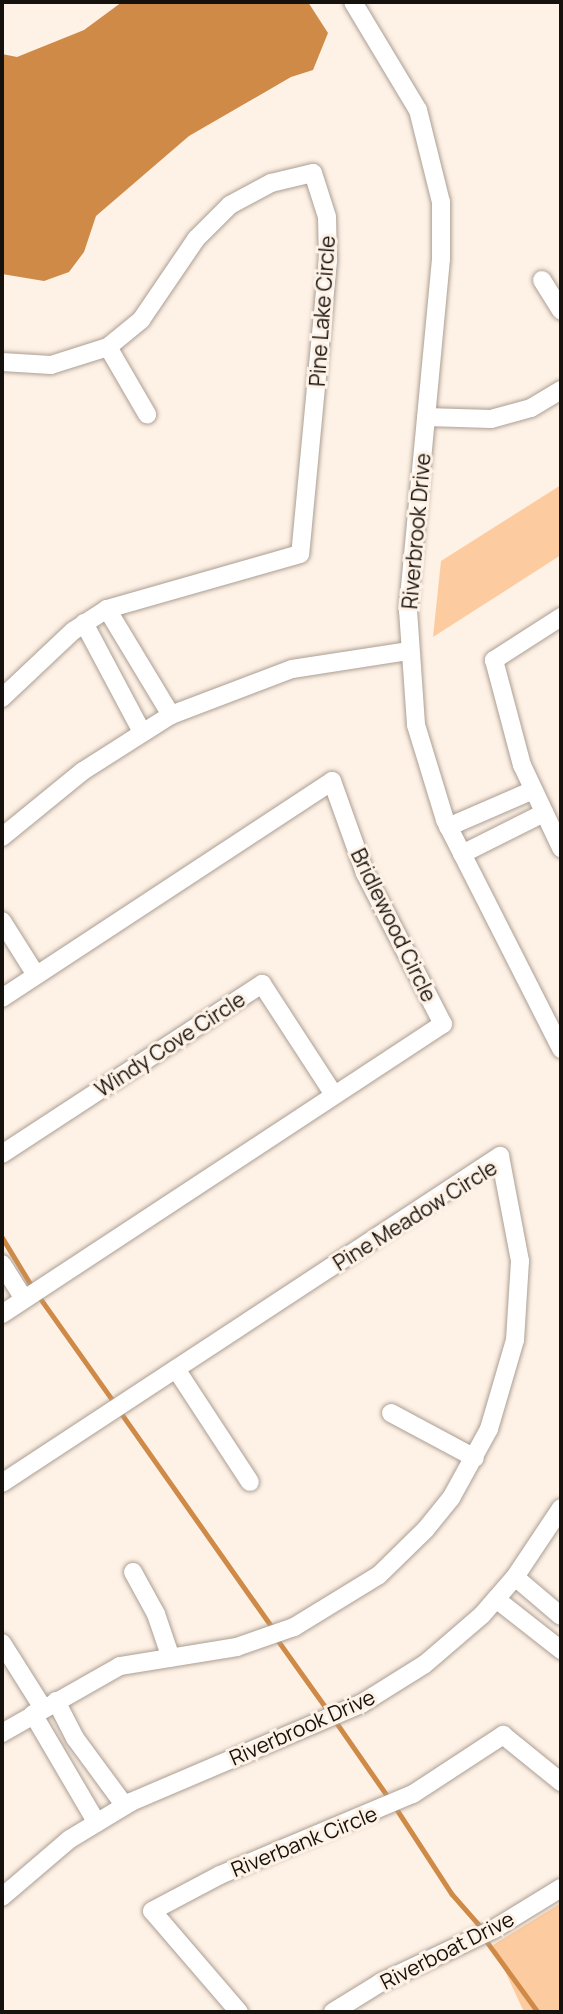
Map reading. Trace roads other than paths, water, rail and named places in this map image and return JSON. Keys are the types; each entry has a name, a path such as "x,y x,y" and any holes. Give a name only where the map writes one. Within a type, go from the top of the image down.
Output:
{"street":[{"name":"Riverbrook Drive","path":"353,2 404,83 437,170 443,233 408,651 423,755 448,827 561,1049"},
{"name":"Pine Lake Circle","path":"2,362 51,365 108,346 141,320 196,239 230,205 271,183 313,173 329,240 300,554 107,609 84,623 2,698"},
{"path":"542,280 561,310"},
{"path":"108,346 147,414"},
{"path":"426,417 501,417 531,408 561,390"},
{"path":"107,609 171,715"},
{"path":"561,617 494,660 509,726 533,790 561,848"},
{"path":"84,623 142,732"},
{"path":"100,653 124,640"},
{"path":"2,837 83,771 171,715 292,670 408,651"},
{"name":"Bridlewood Circle","path":"2,998 332,781 365,873 443,1024 2,1314"},
{"path":"448,827 533,790"},
{"path":"505,801 516,827"},
{"path":"462,854 544,813"},
{"path":"2,921 36,975"},
{"name":"Windy Cove Circle","path":"2,1154 262,984 334,1095"},
{"name":"Pine Meadow Circle","path":"2,1483 500,1156 517,1228 520,1300 509,1373 475,1458 426,1529 352,1595 262,1639 120,1667 2,1733"},
{"path":"2,1264 24,1299"},
{"path":"176,1369 250,1482"},
{"path":"391,1413 475,1458"},
{"name":"Riverbrook Drive","path":"2,1897 97,1823 125,1806 361,1704 434,1657 515,1577 561,1508"},
{"path":"133,1572 156,1614 171,1658"},
{"path":"515,1577 561,1616"},
{"path":"496,1598 561,1650"},
{"path":"2,1643 44,1708 74,1735 125,1806"},
{"path":"44,1708 52,1746 97,1823"},
{"path":"52,1746 74,1735"},
{"name":"Riverbank Circle","path":"239,2012 152,1911 220,1875 413,1794 503,1735 561,1782"},
{"name":"Riverboat Drive","path":"333,2012 380,1983 494,1929 561,1888"}],"waterway":[{"path":"2,1237 33,1288"},
{"path":"38,1295 114,1402"},
{"path":"119,1410 273,1628"},
{"path":"277,1639 329,1712"},
{"path":"334,1719 389,1798"},
{"path":"394,1805 452,1894 482,1928"},
{"path":"485,1939 538,2012"}]}
